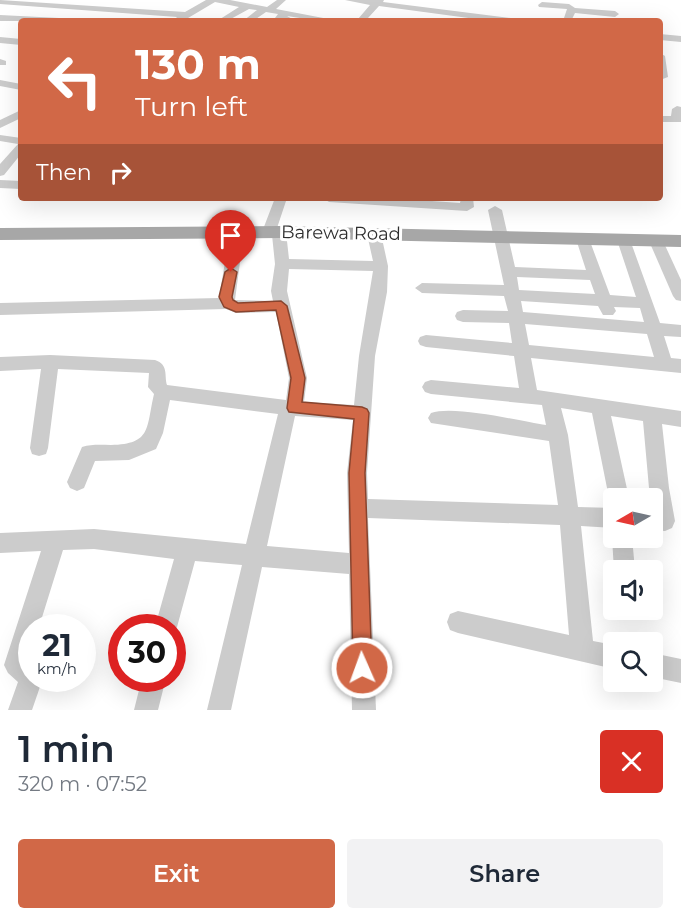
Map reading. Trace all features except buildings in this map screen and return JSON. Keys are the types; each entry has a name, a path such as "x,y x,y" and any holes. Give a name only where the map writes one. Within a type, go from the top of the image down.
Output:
{"main road":[{"name":"Barewa Road","path":"0,234 274,232 681,241"}],"street":[{"path":"180,18 212,0"},
{"path":"217,0 316,18"},
{"path":"252,18 282,0"},
{"path":"353,0 412,4 493,18"},
{"path":"1,1 88,3 185,15"},
{"path":"363,18 379,2"},
{"path":"542,5 615,14"},
{"path":"226,18 247,6"},
{"path":"568,18 572,10"},
{"path":"279,18 285,13"},
{"path":"0,18 18,19"},
{"path":"663,37 681,39"},
{"path":"0,40 18,42"},
{"path":"0,83 18,86"},
{"path":"663,119 677,120 677,109 681,110"},
{"path":"0,125 18,116"},
{"path":"0,138 18,141"},
{"path":"0,172 18,151"},
{"path":"0,184 18,185"},
{"path":"219,710 253,555 298,378 279,291 282,264 274,232 280,201"},
{"path":"374,201 467,207 467,201"},
{"path":"495,210 529,396"},
{"path":"228,303 226,297 237,232"},
{"path":"364,710 357,473 367,356 379,292 381,266 374,234"},
{"path":"583,239 612,326"},
{"path":"624,240 655,330 664,364"},
{"path":"656,241 676,276 681,296"},
{"path":"282,264 381,266"},
{"path":"508,272 596,275"},
{"path":"422,288 645,303"},
{"path":"0,309 228,303 236,307 281,306"},
{"path":"463,316 515,317 681,331"},
{"path":"426,341 681,366"},
{"path":"0,364 50,363 155,367 158,371 157,387 163,392 291,408 362,413"},
{"path":"39,448 50,363"},
{"path":"431,387 529,396 681,419"},
{"path":"77,482 89,453 134,450 150,441 163,392"},
{"path":"550,400 559,435 570,517 582,651"},
{"path":"600,407 617,488"},
{"path":"652,416 659,488"},
{"path":"436,418 466,420 559,435"},
{"path":"358,508 482,511 603,518"},
{"path":"0,543 94,539 187,550 359,564"},
{"path":"20,710 31,678 16,665 55,541"},
{"path":"170,614 187,550"},
{"path":"458,622 603,655"},
{"path":"663,667 681,671"},
{"path":"146,710 150,692"}],"route":[{"path":"231,272 226,297 228,303 236,307 281,306 298,378 294,408 362,413 357,473 362,668"}]}
